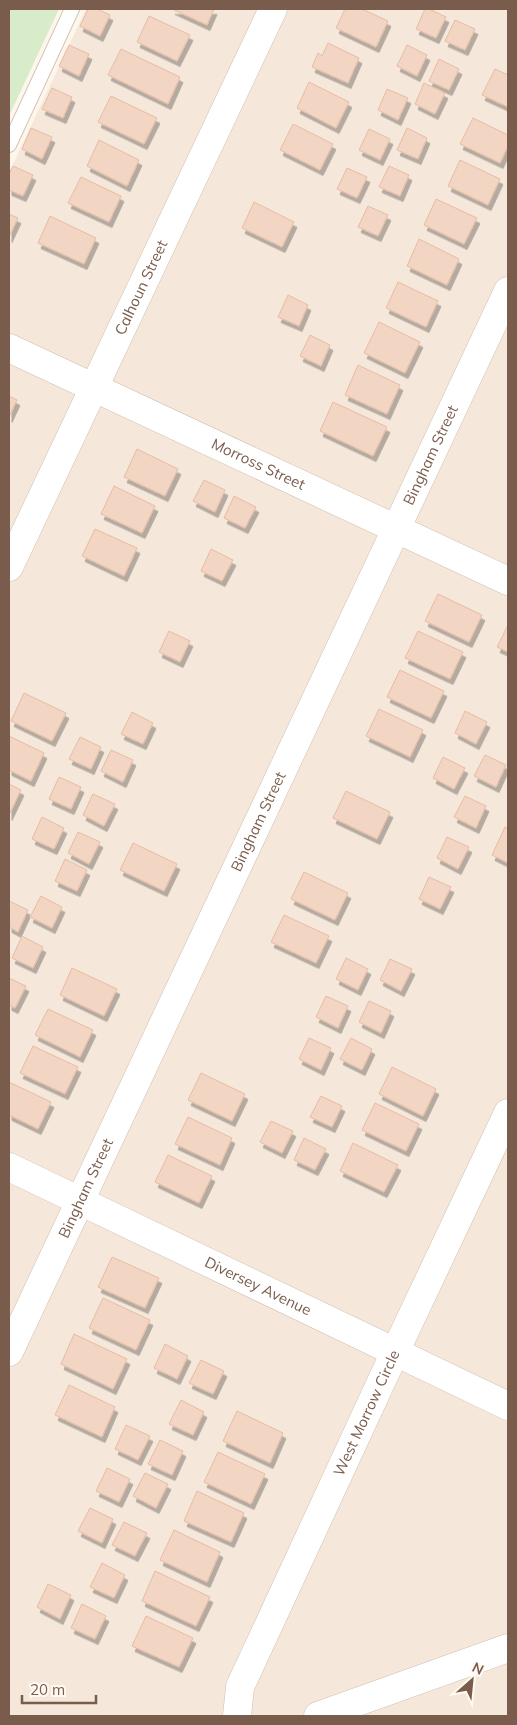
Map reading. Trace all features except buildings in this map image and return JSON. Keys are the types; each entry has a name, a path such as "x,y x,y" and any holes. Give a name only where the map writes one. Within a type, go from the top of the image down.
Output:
{"street":[{"name":"Calhoun Street","path":"9,566 273,9"},
{"name":"Bingham Street","path":"9,1352 508,291"},
{"name":"Morross Street","path":"9,348 508,581"},
{"name":"West Morrow Circle","path":"237,1716 240,1687 508,1113"},
{"name":"Diversey Avenue","path":"9,1167 508,1406"},
{"path":"318,1716 508,1648"}],"lane":[{"path":"9,145 72,9"}],"shaded area":[{"path":"86,9 508,9 508,1716 9,1716 9,173"}],"green space":[{"path":"9,9 59,9 9,116"}]}
